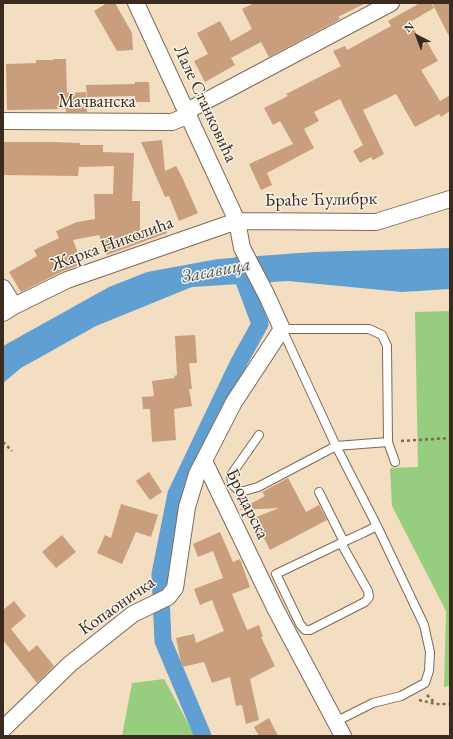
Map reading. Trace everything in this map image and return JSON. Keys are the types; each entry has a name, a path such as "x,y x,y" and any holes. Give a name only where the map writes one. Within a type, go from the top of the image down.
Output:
{"street":[{"name":"Лале Станковића","path":"136,3 237,221 242,248 282,329"},
{"name":"Мачванска","path":"3,122 172,122 390,3"},
{"name":"Браће Ћулибрк","path":"237,221 376,222 450,199"},
{"name":"Жарка Николића","path":"8,309 67,280 237,221"},
{"path":"3,288 8,309"},
{"name":"Бродарска","path":"282,329 234,402 204,461 276,610 343,736"},
{"name":"Копаоничка","path":"3,729 70,664 133,614 168,597 174,588 186,507 197,474 204,461"}],"lane":[{"path":"335,722 373,703 401,696 425,683 429,671 430,652 424,625 377,526 336,446 282,329 369,328 382,335 387,346 388,442 395,462"},
{"path":"259,435 231,475 232,484 239,491 244,492 258,487 336,446 388,442"},
{"path":"319,492 343,542 368,591 369,597 364,602 310,630 305,630 300,624 276,574 343,542 377,526"}],"path":[{"path":"388,442 450,438"},
{"path":"3,442 12,451"},
{"path":"401,696 436,704 450,704"}],"green space":[{"path":"450,311 450,686 444,687 446,611 392,506 390,468 418,467 415,312"},
{"path":"164,679 195,736 122,736 132,683"}],"water":[{"name":"Засавица","path":"450,248 450,289 402,292 288,281 192,287 96,326 21,368 3,383 3,346 109,287 147,272 218,259 313,252"}],"building":[{"path":"107,3 115,3 132,33 133,50 117,51 94,11"},
{"path":"254,3 366,3 338,17 340,19 269,57 261,42 231,58 235,65 205,82 194,61 208,54 197,33 220,21 231,41 252,29 242,9"},
{"path":"420,3 431,3 434,8 410,22 423,45 427,42 438,61 421,70 440,101 450,95 450,111 441,117 439,114 415,127 396,94 363,110 384,154 373,160 371,157 360,163 353,151 363,145 340,99 314,112 319,121 304,129 314,148 267,173 272,185 261,190 249,164 293,144 280,121 273,125 264,108 288,96 286,94 341,66 333,51 345,46 347,50 391,26 388,21"},
{"path":"432,3 450,3 450,38"},
{"path":"66,59 67,93 86,92 87,112 66,112 66,109 7,110 6,64 36,63 36,60"},
{"path":"135,82 149,82 150,102 135,102 135,96 87,97 86,85 135,84"},
{"path":"162,140 165,171 176,166 198,213 179,221 169,196 165,197 141,142"},
{"path":"3,142 80,143 80,145 103,145 103,152 134,153 132,201 140,201 140,230 164,223 167,233 107,255 99,235 73,240 82,264 63,271 21,292 9,272 37,256 34,250 59,238 56,231 77,222 95,219 94,194 113,194 114,166 79,167 78,176 3,175"},
{"path":"195,335 197,363 189,363 192,389 189,389 192,406 174,409 176,440 152,442 150,409 143,409 142,397 154,396 152,381 175,378 174,376 177,375 175,336"},
{"path":"149,472 162,492 150,500 136,481"},
{"path":"288,478 306,512 319,505 327,520 270,550 254,518 279,508 239,510 265,496 262,492"},
{"path":"121,504 158,515 151,537 136,532 122,564 97,553 105,535 111,538"},
{"path":"220,532 233,562 240,559 250,587 232,594 247,630 259,625 263,637 261,637 275,666 250,679 259,720 246,724 242,705 236,706 230,677 212,683 204,662 182,667 176,638 194,634 196,643 224,631 212,600 200,605 194,589 223,578 213,551 198,557 193,544"},
{"path":"62,535 76,552 56,568 42,552"},
{"path":"14,601 26,616 11,629 29,652 37,645 54,666 37,683 3,640 3,610"},
{"path":"269,718 278,736 259,736 254,727"}],"waterway":[{"name":"Засавица","path":"203,736 163,641 160,574 176,494 239,362 260,324 238,265"}]}
